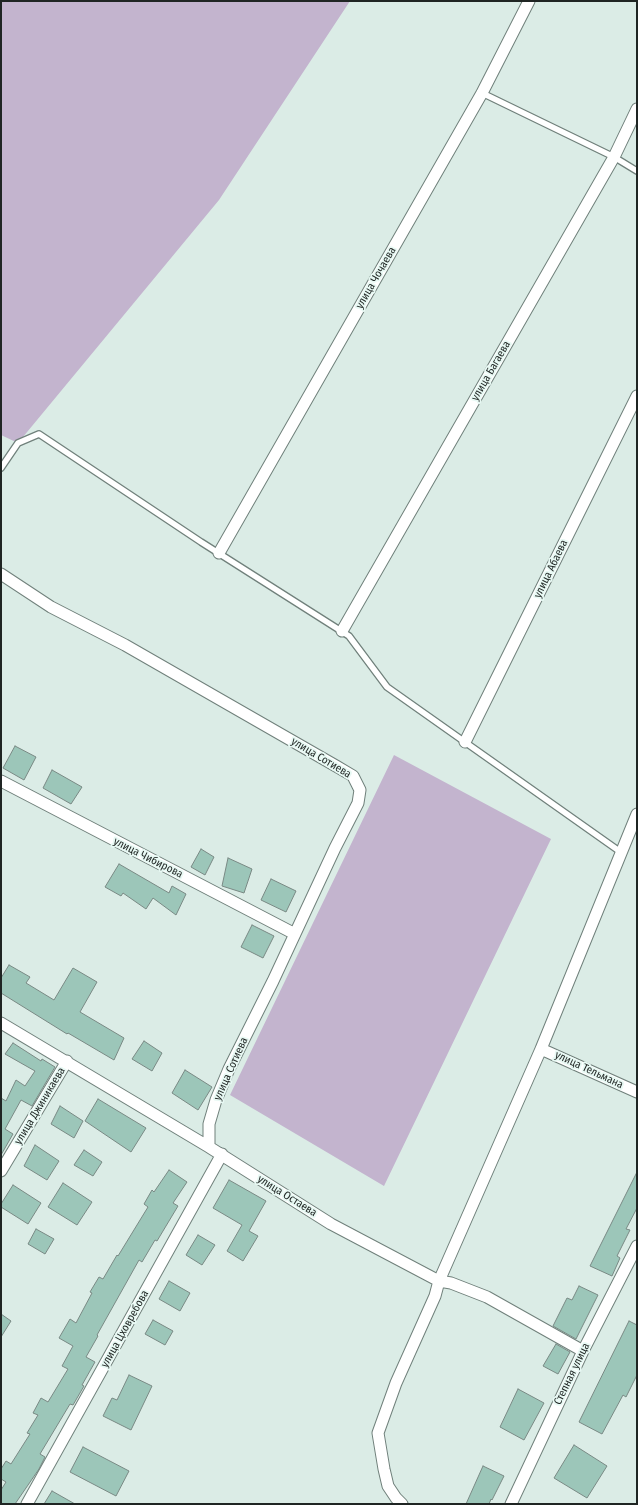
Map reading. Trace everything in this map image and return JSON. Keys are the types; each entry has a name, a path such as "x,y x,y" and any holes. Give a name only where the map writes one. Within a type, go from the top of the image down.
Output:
{"street":[{"name":"улица Чочаева","path":"219,553 482,93 529,1"},
{"name":"улица Багаева","path":"342,631 614,157 637,109"},
{"name":"улица Абаева","path":"465,742 637,396"},
{"name":"улица Сотиева","path":"1,574 51,607 125,645 353,776 360,790 358,803 229,1069 216,1100 209,1124 209,1147"},
{"name":"улица Чибирова","path":"1,781 295,934"},
{"path":"402,1504 388,1486 378,1433 396,1383 435,1296 440,1281 541,1048 637,814"},
{"name":"улица Остаева","path":"1,1023 222,1154 331,1224 440,1281 451,1283 487,1297 583,1351"},
{"name":"улица Тельмана","path":"541,1048 637,1092"},
{"name":"улица Джиникаева","path":"1,1171 67,1061"},
{"name":"улица Цховребова","path":"27,1504 222,1154"},
{"name":"Степная улица","path":"511,1504 583,1351 637,1246"}],"lane":[{"path":"482,93 614,157 637,171"},
{"path":"1,468 18,443 40,434 219,553 350,636 387,687 622,853"}],"shaded area":[{"path":"1,1 350,1 219,200 18,443 1,435"},
{"path":"394,755 551,839 384,1186 230,1095"}],"building":[{"path":"15,746 36,757 24,780 3,768"},
{"path":"52,770 82,787 71,804 43,788"},
{"path":"201,849 214,857 205,875 191,867"},
{"path":"228,858 252,869 244,893 222,886"},
{"path":"119,864 169,893 172,886 186,894 176,915 153,898 146,909 123,893 121,896 105,887"},
{"path":"271,879 296,891 286,912 261,900"},
{"path":"252,925 274,936 263,958 241,947"},
{"path":"9,965 30,977 26,983 54,1000 73,968 97,982 80,1012 124,1038 114,1060 68,1033 67,1034 1,993 1,978"},
{"path":"144,1041 162,1053 152,1071 132,1059"},
{"path":"13,1043 41,1061 42,1059 55,1067 32,1106 21,1100 5,1129 13,1134 1,1155 1,1098 6,1101 16,1080 25,1086 35,1071 5,1054"},
{"path":"185,1070 212,1087 198,1110 172,1093"},
{"path":"98,1099 146,1128 131,1152 85,1121"},
{"path":"60,1106 83,1121 74,1138 51,1124"},
{"path":"35,1145 59,1161 47,1180 24,1166"},
{"path":"84,1150 102,1162 93,1176 74,1165"},
{"path":"169,1170 187,1182 173,1203 178,1206 157,1241 155,1240 142,1262 139,1260 97,1335 98,1336 86,1357 95,1362 73,1405 70,1404 40,1454 45,1457 39,1469 15,1504 1,1504 1,1490 6,1482 1,1479 1,1469 6,1461 11,1464 30,1434 27,1433 38,1415 33,1413 41,1398 48,1402 68,1369 62,1366 73,1346 59,1338 70,1319 76,1323 92,1293 90,1292 99,1277 103,1279 148,1207 144,1204 152,1190 154,1192"},
{"path":"637,1172 637,1208 626,1229 630,1230 617,1256 620,1258 612,1276 590,1266"},
{"path":"229,1180 266,1201 249,1231 258,1236 243,1261 227,1251 242,1225 213,1208"},
{"path":"63,1183 92,1202 77,1225 48,1207"},
{"path":"13,1185 41,1203 28,1224 1,1207 1,1204"},
{"path":"36,1229 54,1239 45,1254 28,1244"},
{"path":"198,1235 215,1245 202,1265 186,1255"},
{"path":"169,1281 190,1293 180,1311 159,1299"},
{"path":"579,1286 598,1295 576,1339 553,1326 567,1298 572,1300"},
{"path":"1,1314 11,1321 1,1337"},
{"path":"153,1320 173,1331 165,1345 145,1334"},
{"path":"629,1321 637,1325 637,1375 626,1397 623,1395 602,1434 579,1422"},
{"path":"556,1344 570,1352 558,1374 543,1366"},
{"path":"129,1375 152,1386 131,1430 103,1416 112,1398 117,1400"},
{"path":"518,1389 544,1403 524,1440 500,1427"},
{"path":"574,1445 607,1466 587,1498 554,1478"},
{"path":"83,1447 129,1471 116,1496 70,1472"},
{"path":"483,1466 504,1476 489,1504 466,1504"},
{"path":"52,1491 75,1504 44,1504"}]}
